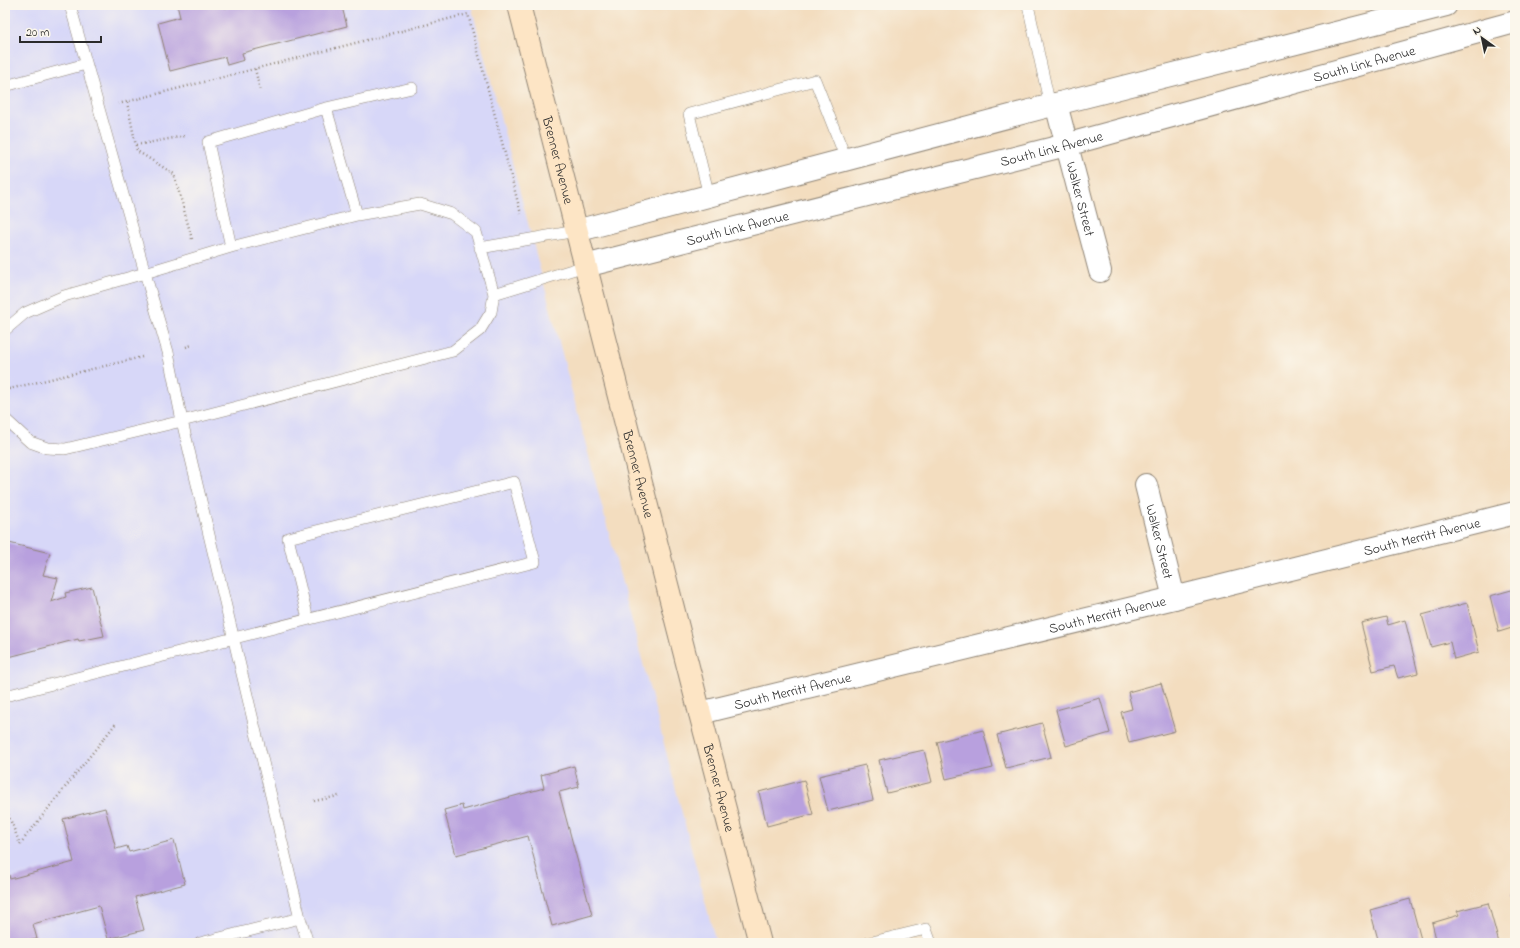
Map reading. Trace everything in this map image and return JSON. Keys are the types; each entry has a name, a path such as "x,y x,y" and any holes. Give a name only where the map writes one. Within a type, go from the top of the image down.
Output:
{"street":[{"name":"Brenner Avenue","path":"519,5 760,943"},
{"path":"576,230 1053,105 1446,5"},
{"name":"South Link Avenue","path":"585,266 1066,145 1515,22"},
{"name":"Walker Street","path":"1053,105 1066,145 1100,271"},
{"name":"Walker Street","path":"1146,485 1174,598"},
{"name":"South Merritt Avenue","path":"700,713 1174,598 1515,512"}],"lane":[{"path":"70,5 168,352 182,420 300,918 308,943"},
{"path":"1028,5 1053,105"},
{"path":"5,86 86,64"},
{"path":"709,196 689,114 815,80 846,159"},
{"path":"231,247 208,142 326,108 412,88"},
{"path":"326,108 356,214"},
{"path":"5,330 25,313 64,296 231,247 356,214 420,204 452,214 476,232 494,294 491,312 480,330 453,352 65,449 47,448 30,442 5,419"},
{"path":"480,248 576,230"},
{"path":"494,294 585,266"},
{"path":"5,696 535,562 514,482 288,538 308,619"},
{"path":"200,943 300,918"},
{"path":"868,943 926,929 931,943"}],"path":[{"path":"255,69 260,90"},
{"path":"127,102 138,151 174,174 192,239"},
{"path":"136,145 185,136"},
{"path":"5,390 142,357"},
{"path":"5,807 20,844 117,722"},
{"path":"314,801 339,796"}],"shaded area":[{"path":"5,5 471,5 716,943 5,943"}],"building":[{"path":"177,5 224,5 225,8 238,5 349,6 342,7 347,26 242,53 244,60 227,65 225,57 170,71 158,23 180,17"},
{"path":"5,542 50,553 43,575 58,578 51,602 66,597 65,593 92,587 104,636 79,641 78,639 5,658"},
{"path":"1515,589 1515,627 1499,632 1490,596"},
{"path":"1467,603 1479,652 1454,659 1450,642 1431,647 1422,615"},
{"path":"1386,617 1388,625 1405,620 1418,673 1398,678 1394,666 1373,671 1361,623"},
{"path":"1161,683 1175,731 1129,743 1121,712 1132,709 1128,692"},
{"path":"1100,698 1110,733 1066,746 1056,710"},
{"path":"1042,723 1051,757 1006,768 997,735"},
{"path":"983,730 993,768 946,779 937,742"},
{"path":"924,750 932,782 887,793 879,760"},
{"path":"865,765 873,800 828,811 819,776"},
{"path":"574,766 579,787 559,792 592,915 552,926 528,836 456,855 444,810 462,805 463,810 544,788 541,775"},
{"path":"804,780 813,814 767,826 759,792"},
{"path":"105,808 116,849 127,846 129,852 174,840 185,884 135,897 144,930 108,939 99,906 33,924 37,939 19,943 5,943 5,861 10,879 74,862 63,819"},
{"path":"1515,893 1515,908 1511,894"},
{"path":"1410,899 1422,943 1379,943 1370,910"},
{"path":"1488,903 1499,943 1437,943 1432,923 1459,915 1457,911"}]}
